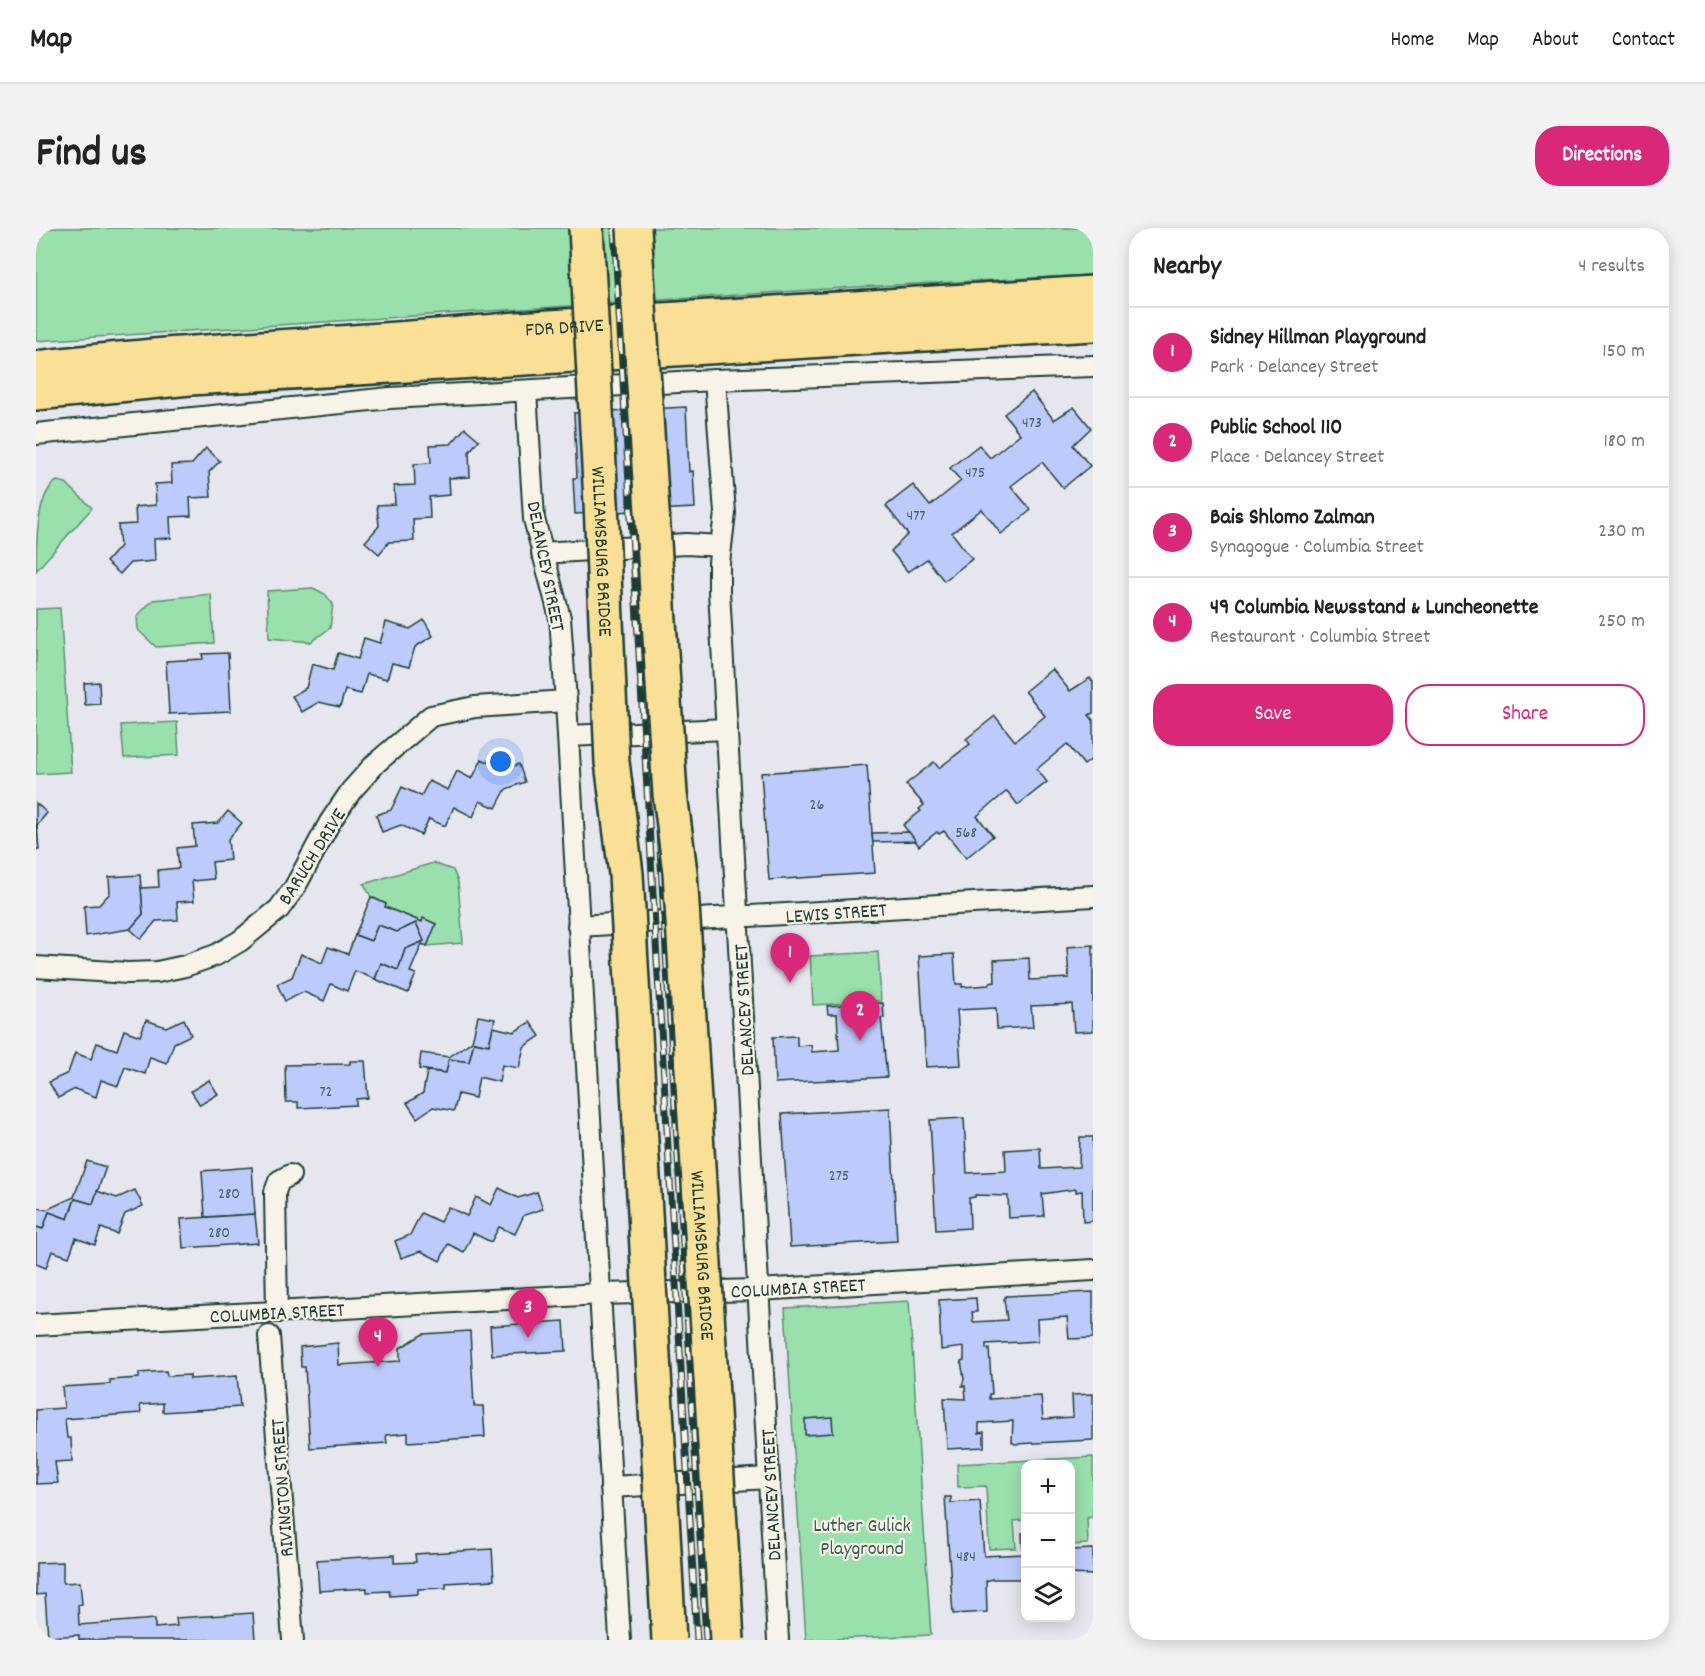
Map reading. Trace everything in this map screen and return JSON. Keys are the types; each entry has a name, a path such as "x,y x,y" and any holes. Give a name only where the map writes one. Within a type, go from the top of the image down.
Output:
{"highway":[{"name":"WILLIAMSBURG BRIDGE","path":"586,228 602,502 612,762 626,874 669,1640"},
{"name":"WILLIAMSBURG BRIDGE","path":"601,228 628,755 626,874"},
{"name":"WILLIAMSBURG BRIDGE","path":"634,228 670,794 680,872 727,1640"},
{"name":"WILLIAMSBURG BRIDGE","path":"653,228 668,501 691,789 680,872"},
{"name":"FDR DRIVE","path":"36,368 139,357 426,338 518,329 1093,293"},
{"name":"FDR DRIVE","path":"36,393 190,378 1093,324"},
{"path":"36,354 424,327 518,329"},
{"path":"438,363 501,375 741,366 1093,344"},
{"path":"36,413 102,403 190,378"}],"street":[{"path":"36,434 390,398 715,380 1093,366"},
{"name":"DELANCEY STREET","path":"715,380 725,513 719,591 778,1640"},
{"name":"DELANCEY STREET","path":"526,391 534,519 560,618 620,1640"},
{"path":"542,553 686,544 721,546"},
{"name":"BARUCH DRIVE","path":"36,968 128,973 157,972 185,966 216,955 240,941 279,909 296,887 330,822 351,791 383,756 431,716 475,707 566,701"},
{"path":"568,736 727,729"},
{"name":"LEWIS STREET","path":"578,926 1093,897"},
{"path":"277,1312 275,1192 279,1181 290,1174"},
{"name":"COLUMBIA STREET","path":"36,1325 600,1294 758,1290 1093,1270"},
{"name":"RIVINGTON STREET","path":"269,1336 293,1640"},
{"path":"611,1487 769,1478"}],"green space":[{"path":"36,228 1093,228 1093,275 857,287 36,341"},
{"path":"57,481 66,483 92,508 36,571 37,536 41,509 50,487"},
{"path":"313,588 325,594 333,604 330,628 311,642 269,638 267,591"},
{"path":"211,594 214,643 156,647 138,630 137,616 153,600"},
{"path":"60,608 71,772 36,774 36,609"},
{"path":"177,722 179,755 124,758 121,725"},
{"path":"433,863 453,870 458,882 463,943 427,946 436,924 423,919 422,922 385,907 386,904 371,897 364,884"},
{"path":"878,952 881,1001 813,1005 810,956"},
{"name":"Luther Gulick Playground","path":"909,1301 931,1635 806,1640 785,1308"},
{"path":"1093,1457 1093,1517 1087,1518 1088,1544 1075,1545 1075,1460 1035,1460"},
{"path":"1021,1461 1021,1520 1014,1521 1016,1548 989,1549 986,1486 958,1487 957,1464"}],"building":[{"path":"1032,392 1054,420 1074,407 1091,428 1073,445 1090,466 1063,488 1042,462 1011,486 1031,510 1001,534 982,509 952,533 972,559 944,581 927,559 908,572 891,551 908,534 886,506 913,485 930,506 961,481 950,468 979,445 990,458 1020,434 1004,414"},
{"path":"686,407 689,472 693,471 695,508 575,514 573,478 577,478 574,413"},
{"path":"465,428 479,440 469,452 470,477 449,478 450,495 429,497 430,518 413,519 414,541 389,542 379,554 365,542 379,526 377,505 395,504 394,486 415,485 414,464 431,463 430,445 451,444"},
{"path":"206,448 220,461 209,472 211,497 190,498 191,516 170,517 171,538 154,539 155,561 130,563 120,574 106,562 120,546 118,525 136,524 135,507 156,505 155,484 172,483 171,465 192,464"},
{"path":"424,620 433,636 415,647 409,667 392,663 387,679 367,674 361,694 345,690 340,707 319,702 302,712 292,696 306,688 312,664 333,670 338,653 358,659 364,638 380,643 386,622 410,629"},
{"path":"228,653 231,711 169,714 166,661 203,659 202,654"},
{"path":"1052,669 1070,691 1090,678 1093,682 1093,713 1089,715 1093,720 1093,758 1084,765 1067,744 1037,769 1047,782 1018,805 1007,791 977,816 993,836 966,858 944,831 939,834 937,832 919,846 903,825 921,811 919,809 924,805 906,784 934,762 939,768 970,744 966,739 995,716 1015,741 1045,716 1025,691"},
{"path":"99,682 100,704 85,705 84,683"},
{"path":"482,759 504,770 519,764 525,782 506,789 496,808 480,801 473,817 454,807 445,826 429,819 421,835 401,825 382,832 376,815 391,810 402,787 421,796 429,781 448,790 457,771 472,779"},
{"path":"867,765 875,873 769,880 761,773"},
{"path":"36,803 47,813 37,825 39,849 36,849"},
{"path":"228,811 242,823 228,839 230,860 212,862 214,879 192,881 194,901 177,902 178,920 156,921 141,939 130,929 143,914 141,888 159,887 158,870 179,868 177,848 195,846 193,825 218,823"},
{"path":"909,832 916,841 873,842 872,833"},
{"path":"140,875 143,914 130,929 86,936 84,906 99,905 110,893 109,877"},
{"path":"371,897 386,904 385,907 422,922 423,918 436,924 427,946 422,944 410,972 416,974 408,993 375,979 381,963 398,970 405,949 424,941 416,923 397,932 378,925 371,941 355,935"},
{"path":"416,923 424,941 405,949 398,970 381,963 375,979 355,971 347,991 331,984 324,1001 304,992 285,1001 277,984 292,977 301,954 322,963 328,947 348,954 355,935 371,941 378,925 397,932"},
{"path":"1093,945 1093,1031 1074,1032 1072,1004 1031,1006 1033,1027 997,1029 996,1008 957,1010 961,1065 926,1067 919,956 954,954 956,984 962,984 962,987 989,985 995,982 994,960 1029,958 1030,980 1069,978 1067,947"},
{"path":"883,1003 884,1018 881,1018 887,1077 775,1083 773,1037 797,1036 797,1046 811,1045 812,1052 839,1050 837,1014 828,1014 827,1006"},
{"path":"478,1016 495,1019 489,1045 474,1042 469,1062 449,1059 446,1073 419,1069 421,1053 449,1057 472,1041"},
{"path":"184,1019 191,1035 174,1043 167,1063 150,1057 145,1074 125,1067 118,1086 101,1080 96,1097 75,1089 58,1098 49,1082 68,1073 75,1053 91,1059 97,1043 117,1050 124,1030 140,1036 146,1020 166,1027"},
{"path":"530,1022 540,1036 524,1047 519,1068 502,1065 499,1082 479,1077 475,1098 458,1094 454,1111 433,1107 417,1118 407,1103 423,1093 427,1071 446,1073 449,1059 469,1062 474,1042 489,1045 493,1027 514,1032"},
{"path":"350,1061 365,1061 368,1098 356,1099 356,1105 298,1108 298,1102 286,1102 285,1065 350,1064"},
{"path":"209,1080 218,1094 200,1105 191,1091"},
{"path":"890,1108 897,1241 790,1247 782,1114"},
{"path":"964,1118 967,1173 1006,1171 1005,1150 1035,1148 1040,1148 1041,1169 1079,1167 1080,1137 1093,1137 1093,1221 1083,1222 1082,1191 1076,1192 1076,1189 1042,1194 1044,1216 1009,1218 1008,1196 975,1195 969,1198 970,1228 936,1230 930,1120"},
{"path":"87,1161 106,1167 93,1204 75,1199 68,1219 49,1212 43,1229 36,1227 36,1207 46,1210 74,1197"},
{"path":"252,1167 255,1214 205,1217 202,1171"},
{"path":"499,1188 518,1198 537,1192 543,1209 524,1215 515,1234 499,1227 491,1242 473,1233 464,1252 448,1244 440,1261 421,1251 401,1258 395,1241 410,1235 421,1213 440,1222 448,1207 467,1216 476,1197 491,1205"},
{"path":"135,1190 143,1206 125,1214 117,1234 101,1228 95,1245 76,1238 69,1257 52,1251 46,1268 36,1264 36,1227 43,1229 49,1212 68,1219 75,1199 93,1204 97,1191 117,1198"},
{"path":"255,1214 258,1243 183,1248 181,1219"},
{"path":"1093,1292 1093,1338 1069,1339 1067,1317 1037,1319 1038,1341 986,1344 986,1349 989,1349 992,1394 989,1394 989,1399 1041,1396 1043,1419 1073,1417 1072,1395 1093,1394 1093,1440 1015,1444 1012,1442 1013,1421 979,1423 979,1433 984,1432 984,1447 947,1449 944,1398 966,1399 965,1386 962,1386 964,1379 961,1361 964,1360 964,1347 941,1350 939,1300 976,1298 977,1312 972,1312 973,1322 1007,1320 1004,1299 1006,1296"},
{"path":"564,1321 566,1351 492,1355 490,1326"},
{"path":"470,1331 474,1406 483,1406 485,1437 408,1442 408,1433 386,1435 387,1443 310,1448 305,1367 301,1367 300,1347 338,1343 339,1365 400,1361 400,1348 423,1334"},
{"path":"166,1371 167,1376 190,1375 190,1379 237,1376 240,1407 163,1412 163,1403 140,1405 141,1413 65,1419 67,1438 71,1438 72,1461 55,1462 58,1483 36,1484 36,1410 64,1408 62,1387 110,1384 110,1380 139,1378 139,1373"},
{"path":"832,1417 833,1433 805,1435 805,1419"},
{"path":"945,1497 951,1497 951,1503 980,1501 984,1556 1021,1554 1021,1579 986,1581 987,1612 953,1614"},
{"path":"492,1549 494,1580 446,1583 446,1588 418,1589 418,1594 390,1596 389,1591 367,1592 367,1588 319,1591 317,1560 394,1555 394,1563 416,1562 415,1554"},
{"path":"1093,1549 1093,1575 1075,1574 1075,1550"},
{"path":"63,1562 63,1583 80,1582 82,1604 78,1605 79,1625 155,1619 155,1628 177,1626 176,1618 253,1613 255,1640 79,1640 79,1635 48,1637 45,1594 36,1595 36,1563"}],"railway":[{"path":"614,228 697,1640"},
{"path":"624,228 706,1640"}],"place":[{"name":"Sidney Hillman Playground","path":"790,983"},
{"name":"Public School 110","path":"860,1041"},
{"name":"Bais Shlomo Zalman","path":"528,1338"},
{"name":"49 Columbia Newsstand & Luncheonette","path":"378,1367"}]}
